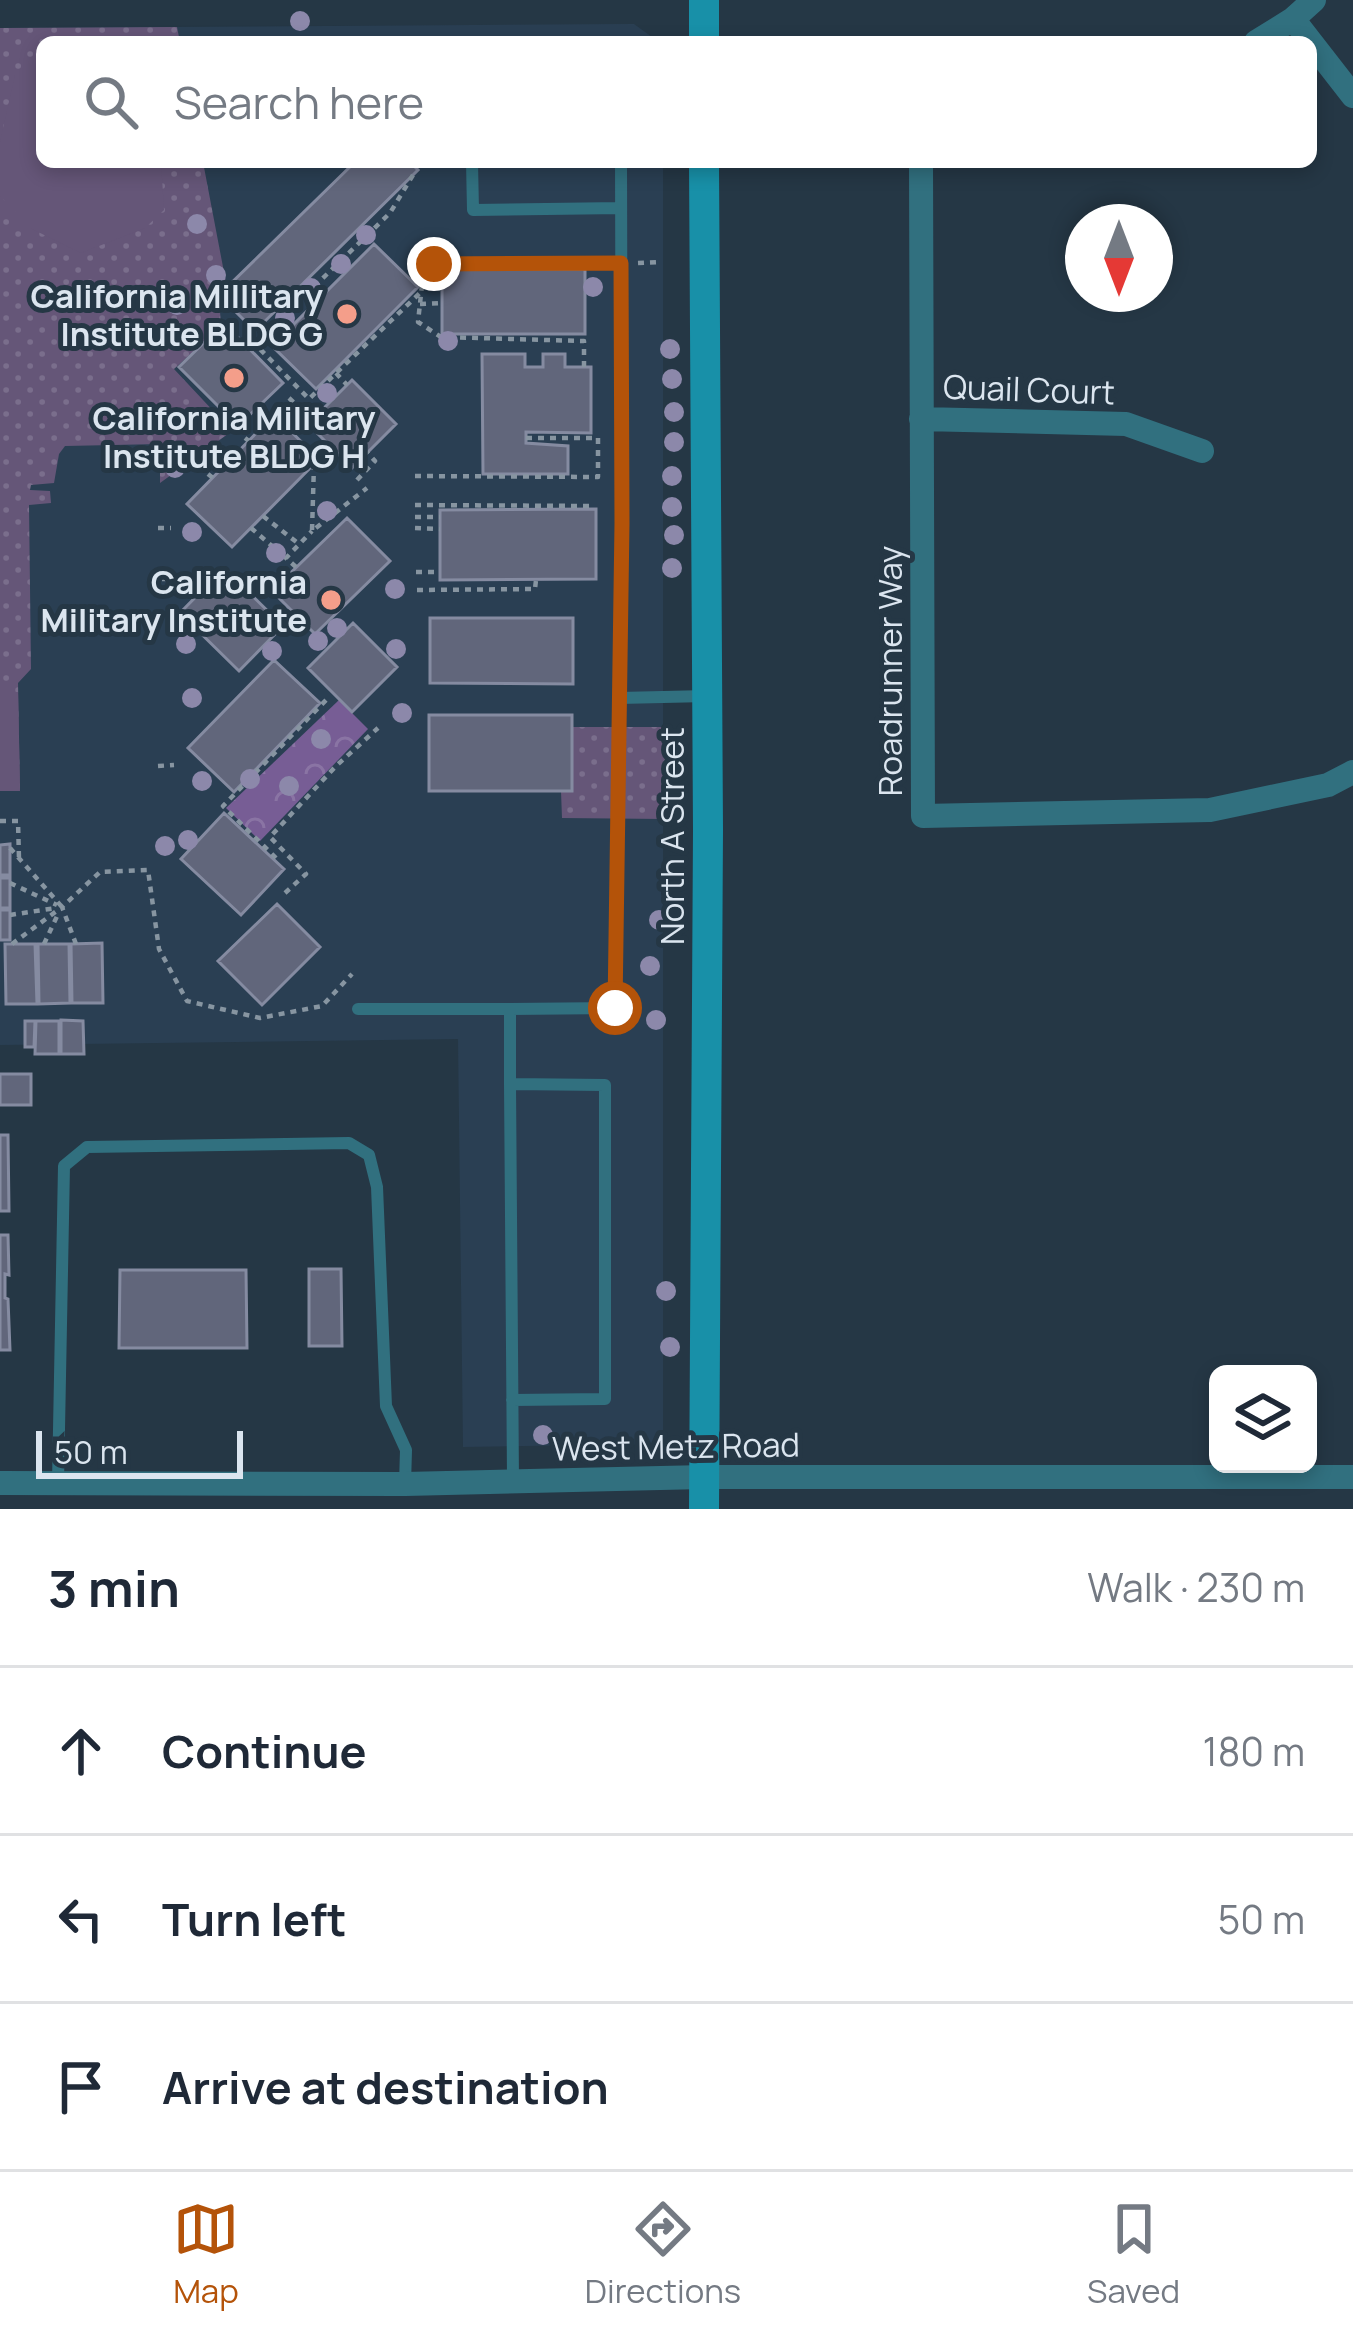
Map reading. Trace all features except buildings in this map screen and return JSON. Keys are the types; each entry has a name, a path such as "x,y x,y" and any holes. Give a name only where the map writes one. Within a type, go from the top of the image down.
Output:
{"main road":[{"path":"704,0 704,36"},
{"name":"North A Street","path":"704,168 704,1493"}],"street":[{"path":"1266,36 1314,0"},
{"path":"1293,19 1306,36"},
{"path":"1317,50 1353,97"},
{"name":"Roadrunner Way","path":"921,168 923,816 1210,810 1328,785 1353,772"},
{"name":"Quail Court","path":"921,418 1126,424 1202,451"},
{"name":"West Metz Road","path":"0,1483 513,1481 704,1493 1353,1477"}],"lane":[{"path":"472,168 473,210 621,208"},
{"path":"358,1009 615,1008 621,168"},
{"path":"620,698 706,696"},
{"path":"509,1010 513,1481"},
{"path":"510,1084 605,1085 605,1399 512,1400"},
{"path":"58,1484 64,1166 87,1147 350,1143 370,1155 377,1187 386,1406 406,1450 405,1484"}],"path":[{"path":"413,175 390,213 255,349 309,399 421,292"},
{"path":"344,243 352,251"},
{"path":"584,367 584,341 441,337 418,322 424,276 434,264 573,267 659,262"},
{"path":"300,286 314,304"},
{"path":"420,304 442,303"},
{"path":"282,318 291,327"},
{"path":"259,327 266,333"},
{"path":"275,366 285,359"},
{"path":"341,367 347,385"},
{"path":"289,398 312,419"},
{"path":"415,476 598,477 598,438 526,438"},
{"path":"357,479 375,460 367,452"},
{"path":"312,531 314,464"},
{"path":"355,464 364,472"},
{"path":"286,558 367,488"},
{"path":"415,505 589,509"},
{"path":"263,516 299,544"},
{"path":"415,518 440,518"},
{"path":"158,529 171,528"},
{"path":"251,528 296,567"},
{"path":"415,528 440,529"},
{"path":"416,572 440,572"},
{"path":"150,579 172,579"},
{"path":"488,590 489,580"},
{"path":"417,590 535,590 536,580"},
{"path":"284,850 275,859 223,806 328,698"},
{"path":"285,893 306,874 270,837 378,728"},
{"path":"158,766 174,766"},
{"path":"0,821 18,821 19,859"},
{"path":"10,848 62,907 76,944"},
{"path":"12,944 100,872 148,870 159,949 187,1001 260,1018 322,1006 352,974"},
{"path":"10,883 62,907"},
{"path":"10,915 62,907"},
{"path":"44,944 62,907"}],"shaded area":[{"name":"California Military Institute","path":"634,24 651,36 36,36 36,168 663,168 663,1444 463,1447 458,1039 0,1045 0,28"},
{"path":"177,27 179,36 36,36 36,168 204,168 227,288 219,295 221,327 174,369 232,431 160,483 160,444 65,446 54,483 31,485 30,490 50,491 51,503 29,505 31,669 18,683 20,791 0,791 0,28"},
{"path":"15,75 36,75 36,168 161,168 164,210 145,228 81,253 32,229 0,196 0,142"},
{"path":"0,692 18,692 20,791 0,791"},
{"path":"572,727 665,727 665,819 562,818 561,791 572,791"}],"green space":[{"path":"339,700 368,729 260,841 226,808"}],"place":[{"name":"California Millitary Institute BLDG G","path":"347,314"},
{"name":"California Military Institute BLDG H","path":"234,378"},
{"name":"California Military Institute","path":"331,600"}],"route":[{"path":"434,264 621,263 615,1008"}]}
